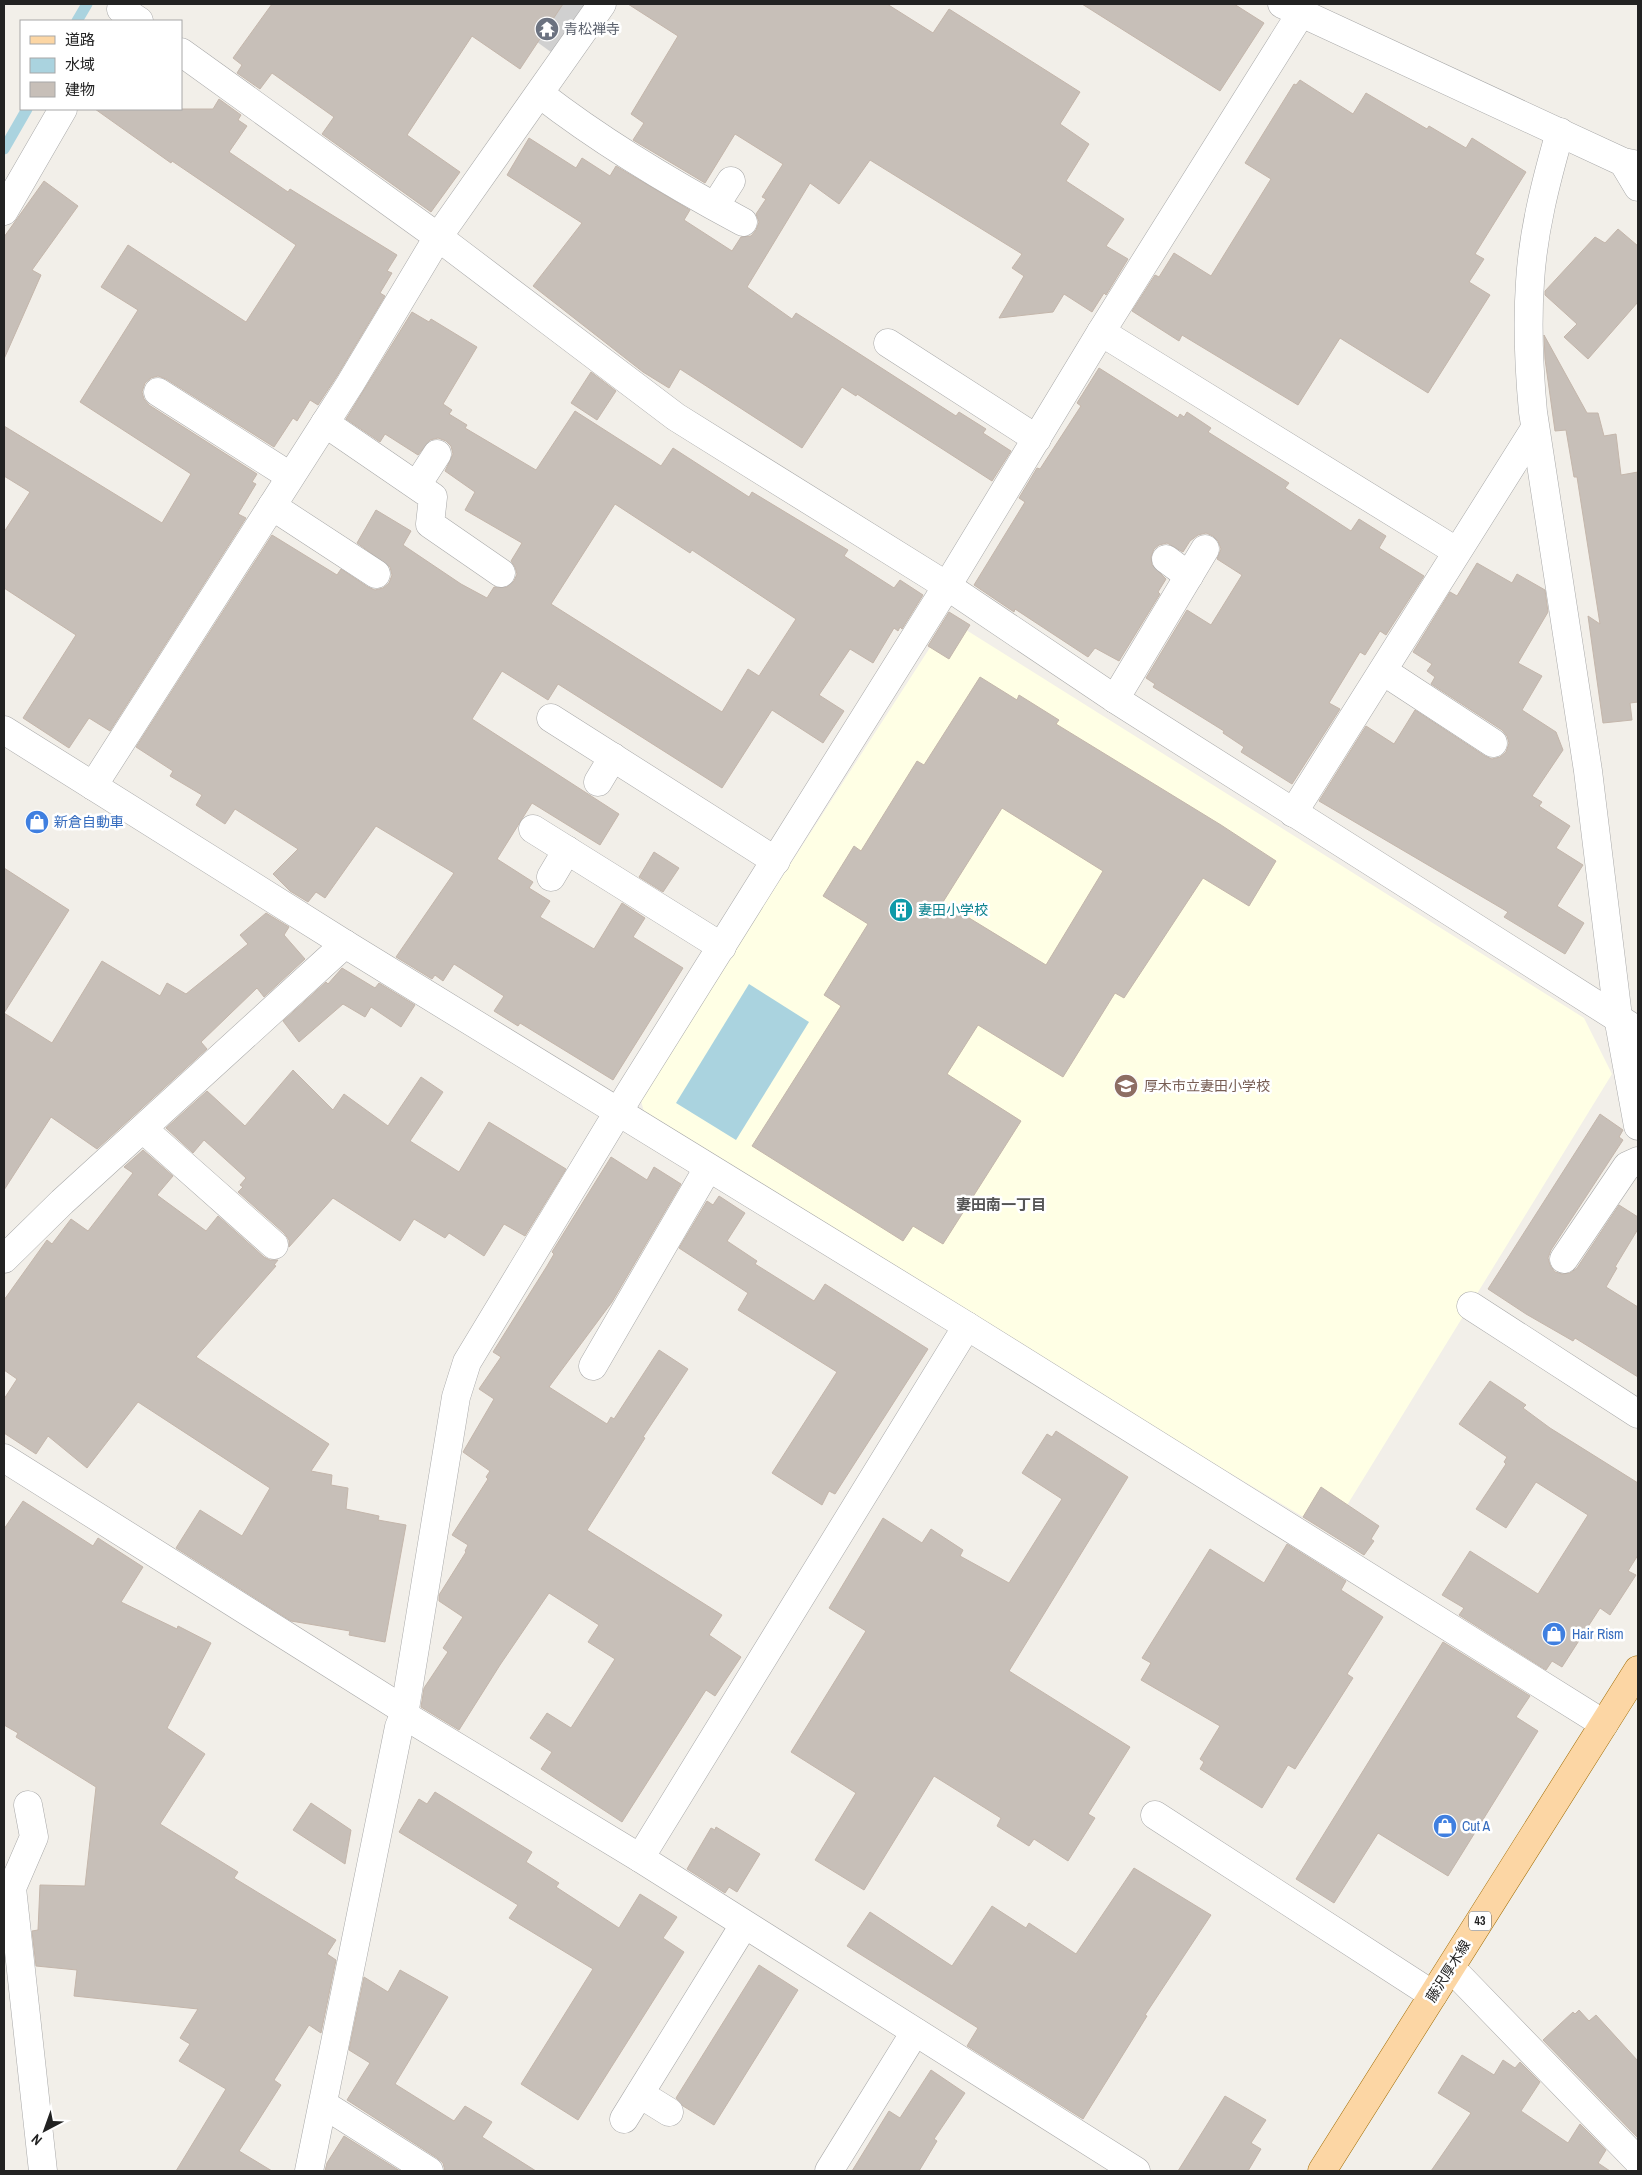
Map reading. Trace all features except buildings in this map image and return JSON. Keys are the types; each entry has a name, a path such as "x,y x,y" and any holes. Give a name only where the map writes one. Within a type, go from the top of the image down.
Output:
{"main road":[{"name":"藤沢厚木線","path":"1322,2171 1638,1670"}],"street":[{"path":"93,786 325,422 438,237 602,4"},
{"path":"309,2171 399,1727 404,1713 456,1397 467,1362 618,1112 1037,439 1292,9 1631,163 1638,187"},
{"path":"182,53 438,237 676,417 947,586 1115,699 1628,1024"},
{"path":"540,94 567,115 640,164 743,222"},
{"path":"4,211 62,110"},
{"path":"1560,132 1540,210 1530,281 1529,368 1534,430 1543,473 1628,1024 1638,1126"},
{"path":"715,206 731,181"},
{"path":"1101,332 1456,551"},
{"path":"888,343 1037,439"},
{"path":"158,392 290,476"},
{"path":"325,422 433,497 430,524 501,573"},
{"path":"1293,813 1444,576 1456,551 1534,430"},
{"path":"417,485 437,454"},
{"path":"272,506 376,574"},
{"path":"1115,699 1205,549"},
{"path":"1166,559 1189,576"},
{"path":"1383,671 1493,743"},
{"path":"551,718 776,860"},
{"path":"4,730 345,944 967,1326 1604,1724"},
{"path":"598,782 613,757"},
{"path":"533,829 722,947"},
{"path":"551,877 567,850"},
{"path":"4,1259 345,944"},
{"path":"143,1129 274,1245"},
{"path":"1564,1259 1627,1166 1638,1161"},
{"path":"593,1366 620,1342 708,1168"},
{"path":"1471,1306 1638,1414"},
{"path":"640,1858 967,1326"},
{"path":"4,1458 404,1713 640,1858 1136,2171"},
{"path":"28,1805 34,1837 12,1888 43,2171"},
{"path":"1155,1815 1433,1995"},
{"path":"624,2119 744,1925"},
{"path":"1451,1968 1638,2161"},
{"path":"829,2171 915,2032"},
{"path":"640,2094 669,2112"},
{"path":"323,2104 429,2171"}],"shaded area":[{"name":"青松禅寺","path":"485,4 592,4 555,55"},
{"name":"厚木市立妻田小学校","path":"963,628 1584,1018 1612,1074 1330,1533 647,1123 640,1097 940,632"}],"water":[{"path":"749,984 809,1022 736,1140 676,1103"}],"waterway":[{"path":"78,20 87,4"},
{"path":"4,149 26,110"}],"place":[{"name":"青松禅寺","path":"547,29"},
{"name":"新倉自動車","path":"37,822"},
{"name":"妻田小学校","path":"901,910"},
{"name":"厚木市立妻田小学校","path":"1126,1086"},
{"name":"Hair Rism","path":"1554,1634"},
{"name":"Cut A","path":"1445,1826"}],"district":[{"name":"妻田南一丁目","path":"1001,1204"}]}
